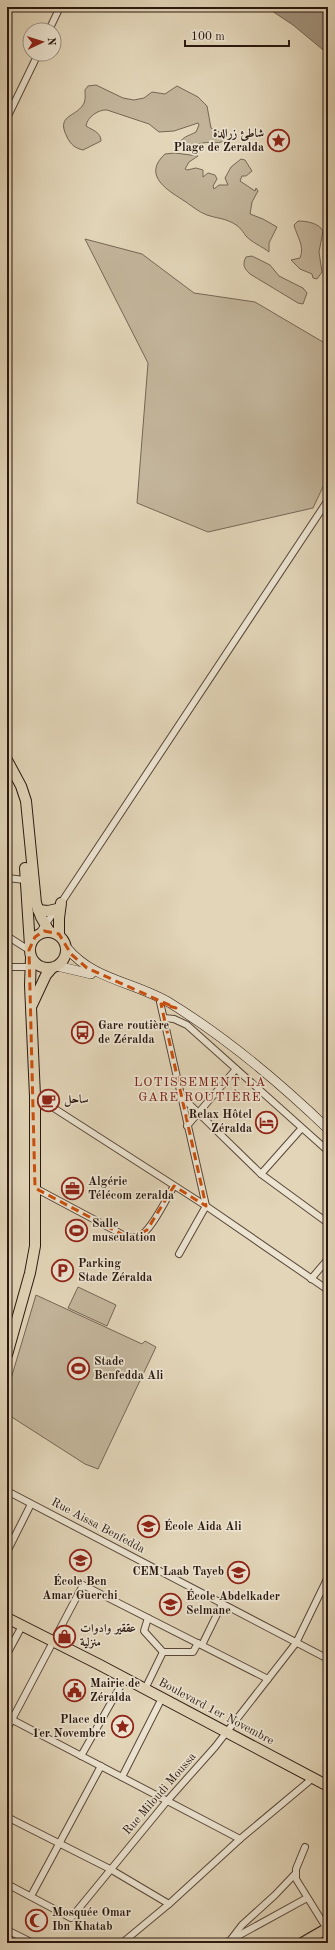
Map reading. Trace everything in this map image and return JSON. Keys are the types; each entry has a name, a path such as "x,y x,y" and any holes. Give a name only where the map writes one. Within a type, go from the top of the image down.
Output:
{"main road":[{"path":"7,760 21,786 26,801 30,862 38,910 47,928 59,934 63,938 67,948 80,963 91,970 157,996 208,1028 290,1093 328,1129"},
{"path":"7,1355 30,1273 35,1246 35,1096 30,951 23,813 14,773"},
{"path":"38,910 48,911 59,906 59,934"},
{"path":"47,928 35,937 30,951 37,965 47,968 55,967 90,973 176,1008"},
{"path":"32,1005 46,974 65,958 67,948"},
{"name":"Boulevard 1er Novembre","path":"7,1618 125,1678 328,1786"},
{"path":"302,1943 327,1928"}],"street":[{"path":"53,22 60,7"},
{"path":"7,118 34,62"},
{"path":"47,928 59,906 328,500"},
{"path":"7,878 26,880"},
{"path":"7,936 30,951"},
{"path":"7,967 30,967"},
{"path":"160,1002 206,1206 179,1254"},
{"path":"164,1018 174,1019 187,1025 301,1129 328,1151"},
{"path":"187,1126 236,1069"},
{"path":"180,1095 261,1174 328,1223"},
{"path":"35,1096 206,1206 328,1290"},
{"path":"261,1174 301,1129"},
{"path":"35,1188 127,1237 139,1237 147,1230 174,1186"},
{"path":"311,1279 328,1259"},
{"name":"Rue Aissa Benfedda","path":"7,1491 328,1659"},
{"path":"7,1552 31,1504"},
{"name":"Rue Miloudi Moussa","path":"31,1896 71,1918 167,1801 215,1747 296,1643 328,1577"},
{"path":"7,1730 10,1718 54,1641 83,1584 268,1679"},
{"path":"148,1618 144,1631 163,1652 193,1652 200,1644 222,1604"},
{"path":"7,1654 22,1626"},
{"path":"145,1689 163,1652"},
{"path":"81,1756 125,1678"},
{"path":"122,1777 162,1698"},
{"path":"10,1718 240,1839"},
{"path":"7,1884 31,1896 101,1766"},
{"path":"122,1943 169,1904 240,1839 313,1778"},
{"path":"7,1817 110,1869 169,1904"},
{"path":"232,1939 242,1925 275,1895 295,1874 305,1847"},
{"path":"295,1874 297,1884 327,1928"},
{"path":"225,1943 307,1898"},
{"path":"7,1930 33,1943"}],"highlighted area":[{"path":"44,931 59,934 71,954 87,968 176,1008 161,1004 206,1206 174,1186 147,1230 134,1237 127,1237 35,1188 29,950 35,937"}],"shaded area":[{"path":"266,7 328,7 328,54 293,25"},
{"path":"96,85 123,98 134,100 144,98 152,92 165,94 177,86 198,97 207,106 211,128 227,134 227,138 219,143 206,143 182,147 179,146 181,141 185,137 196,132 199,125 198,123 174,131 159,132 149,124 104,110 97,112 91,117 86,126 100,135 101,141 83,150 78,148 72,144 64,130 65,121 83,105 85,90 88,86"},
{"path":"175,153 198,156 189,162 185,169 196,168 203,170 203,177 208,173 215,175 217,179 213,186 214,189 219,185 228,185 225,178 231,167 241,159 245,160 252,171 246,176 242,176 240,181 255,191 256,188 258,191 252,202 250,214 277,227 269,243 269,252 248,238 236,225 201,212 172,193 160,182 156,169 158,162 165,154"},
{"path":"298,221 315,224 323,231 319,252 322,272 317,279 313,278 312,274 300,269 291,260 300,258 302,249 294,225"},
{"path":"85,239 142,254 194,293 255,302 328,345 328,476 313,508 208,532 137,503 148,363"},
{"path":"252,256 270,265 279,276 303,288 307,293 303,304 298,303 250,274 245,268 244,262 246,257"},
{"path":"78,1287 116,1305 107,1326 68,1308"},
{"name":"Stade Benfedda Ali","path":"36,1295 142,1344 145,1341 156,1347 98,1469 85,1464 7,1414 7,1392"}],"place":[{"name":"شاطئ زرالدة Plage de Zeralda","path":"279,141"},
{"name":"Gare routière de Zéralda","path":"82,1033"},
{"name":"ساحل","path":"48,1100"},
{"name":"Relax Hôtel Zéralda","path":"267,1122"},
{"name":"Algérie Télécom zeralda","path":"72,1189"},
{"name":"Salle musculation","path":"77,1231"},
{"name":"Parking Stade Zéralda","path":"62,1271"},
{"name":"Stade Benfedda Ali","path":"79,1369"},
{"name":"École Aida Ali","path":"149,1527"},
{"name":"École Ben Amar Guerchi","path":"80,1561"},
{"name":"CEM Laab Tayeb","path":"239,1572"},
{"name":"École Abdelkader Selmane","path":"170,1604"},
{"name":"عققير وادوات منزلية","path":"64,1636"},
{"name":"Mairie de Zéralda","path":"75,1691"},
{"name":"Place du 1er Novembre","path":"122,1727"},
{"name":"Mosquée Omar Ibn Khatab","path":"37,1920"}],"district":[{"name":"LOTISSEMENT LA GARE ROUTIÈRE","path":"200,1090"}]}
